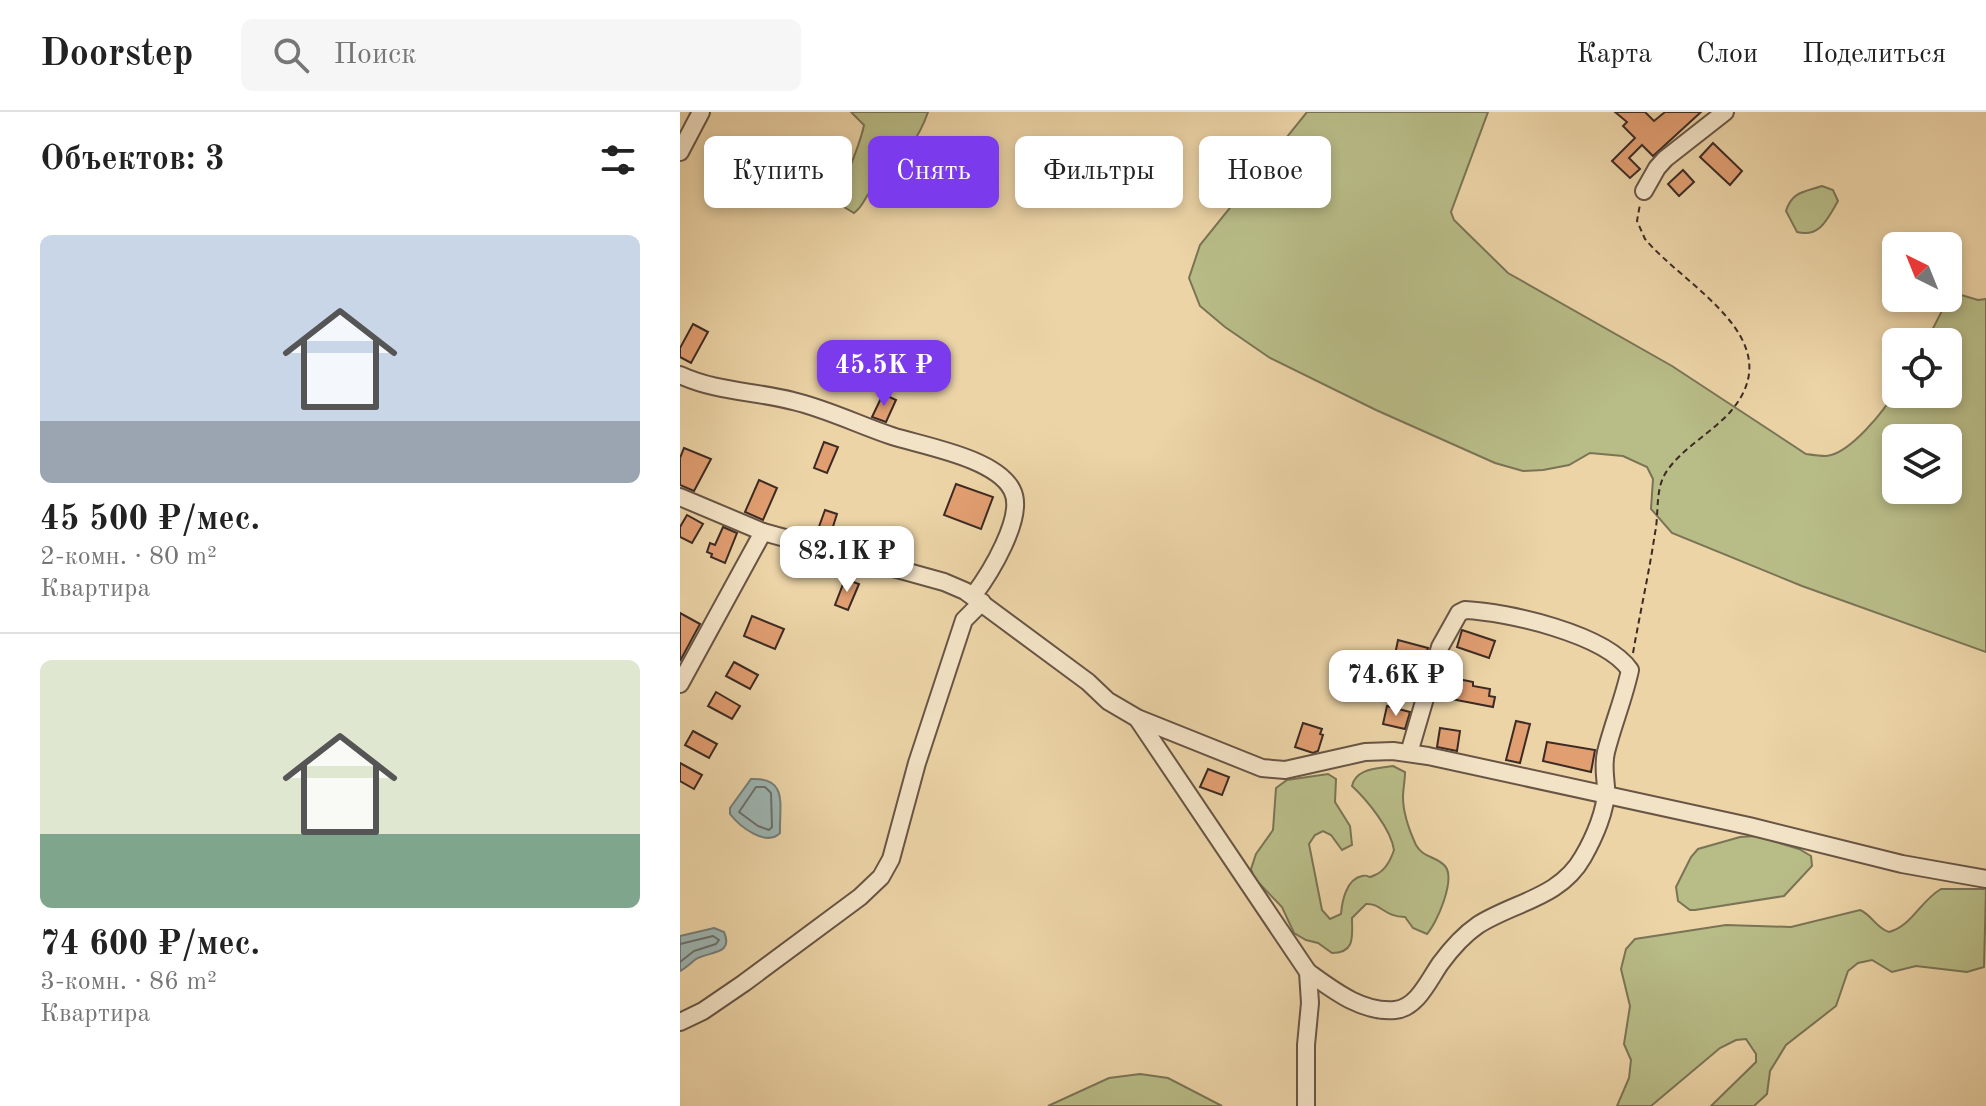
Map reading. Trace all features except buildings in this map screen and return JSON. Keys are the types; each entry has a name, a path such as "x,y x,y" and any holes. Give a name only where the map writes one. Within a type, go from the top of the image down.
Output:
{"street":[{"path":"680,152 701,112"},
{"path":"1644,191 1665,159 1725,112"},
{"path":"680,375 703,385 774,396 827,411 892,436 959,455 1005,480 1014,496 1015,515 978,599 964,620 917,763 891,859 881,877 860,897 744,983 703,1011 680,1022"},
{"path":"680,497 763,532 944,582 978,599 1088,682 1108,701 1137,718 1273,770 1365,752 1409,753 1510,772 1902,864 1986,879"},
{"path":"680,684 763,532"},
{"path":"1137,718 1308,972 1339,995 1361,1005 1397,1010 1410,1005 1461,938 1481,923 1552,890 1575,869 1593,838 1605,795 1604,761 1630,670 1621,658 1609,651 1538,622 1465,610 1459,613 1440,647 1409,753"},
{"path":"1306,1106 1310,1003 1308,972"}],"path":[{"path":"1630,670 1656,530 1659,488 1665,473 1731,411 1750,374 1751,359 1736,327 1645,239 1637,221 1644,191"}],"green space":[{"path":"851,112 928,112 916,136 868,136 868,194 854,213 846,208 852,208 852,162 864,125"},
{"path":"1307,112 1488,112 1451,212 1454,220 1508,273 1672,366 1806,454 1826,456 1846,448 1884,408 1962,408 1962,328 1933,328 1941,312 1962,312 1962,295 1986,299 1986,652 1802,586 1672,533 1651,509 1653,479 1647,467 1623,456 1590,453 1569,465 1523,471 1495,463 1376,410 1270,358 1225,327 1200,306 1189,278 1200,245 1230,208 1331,208 1331,136 1288,136"},
{"path":"1822,186 1833,190 1838,201 1827,220 1817,229 1797,232 1786,211 1789,204 1800,193"},
{"path":"1393,766 1405,772 1404,809 1416,845 1445,866 1448,872 1444,901 1427,934 1413,928 1405,917 1366,904 1352,918 1349,946 1332,953 1294,933 1282,907 1254,878 1251,869 1256,854 1273,830 1276,788 1287,780 1328,774 1336,779 1335,802 1350,826 1352,845 1342,850 1331,835 1323,831 1315,835 1309,844 1322,910 1330,919 1341,914 1344,897 1352,882 1362,876 1379,873 1393,853 1392,842 1383,824 1352,786 1363,773"},
{"path":"1756,836 1799,849 1811,856 1812,866 1784,896 1695,910 1678,901 1676,887 1698,849 1740,837"},
{"path":"1941,889 1986,889 1984,967 1967,972 1916,966 1892,972 1872,960 1858,963 1848,971 1836,1006 1786,1045 1770,1071 1767,1094 1754,1106 1711,1106 1756,1062 1756,1054 1746,1039 1720,1048 1651,1106 1617,1106 1629,1078 1631,1060 1624,1044 1630,1006 1621,969 1626,949 1635,939 1726,925 1791,927 1860,910 1889,932 1904,924"},
{"path":"1140,1074 1168,1078 1222,1106 1048,1106 1109,1078"}],"water":[{"path":"751,779 763,780 777,788 780,833 774,837 754,834 730,814 730,808"},
{"path":"714,928 724,932 726,945 723,949 696,959 680,971 680,936"}]}
